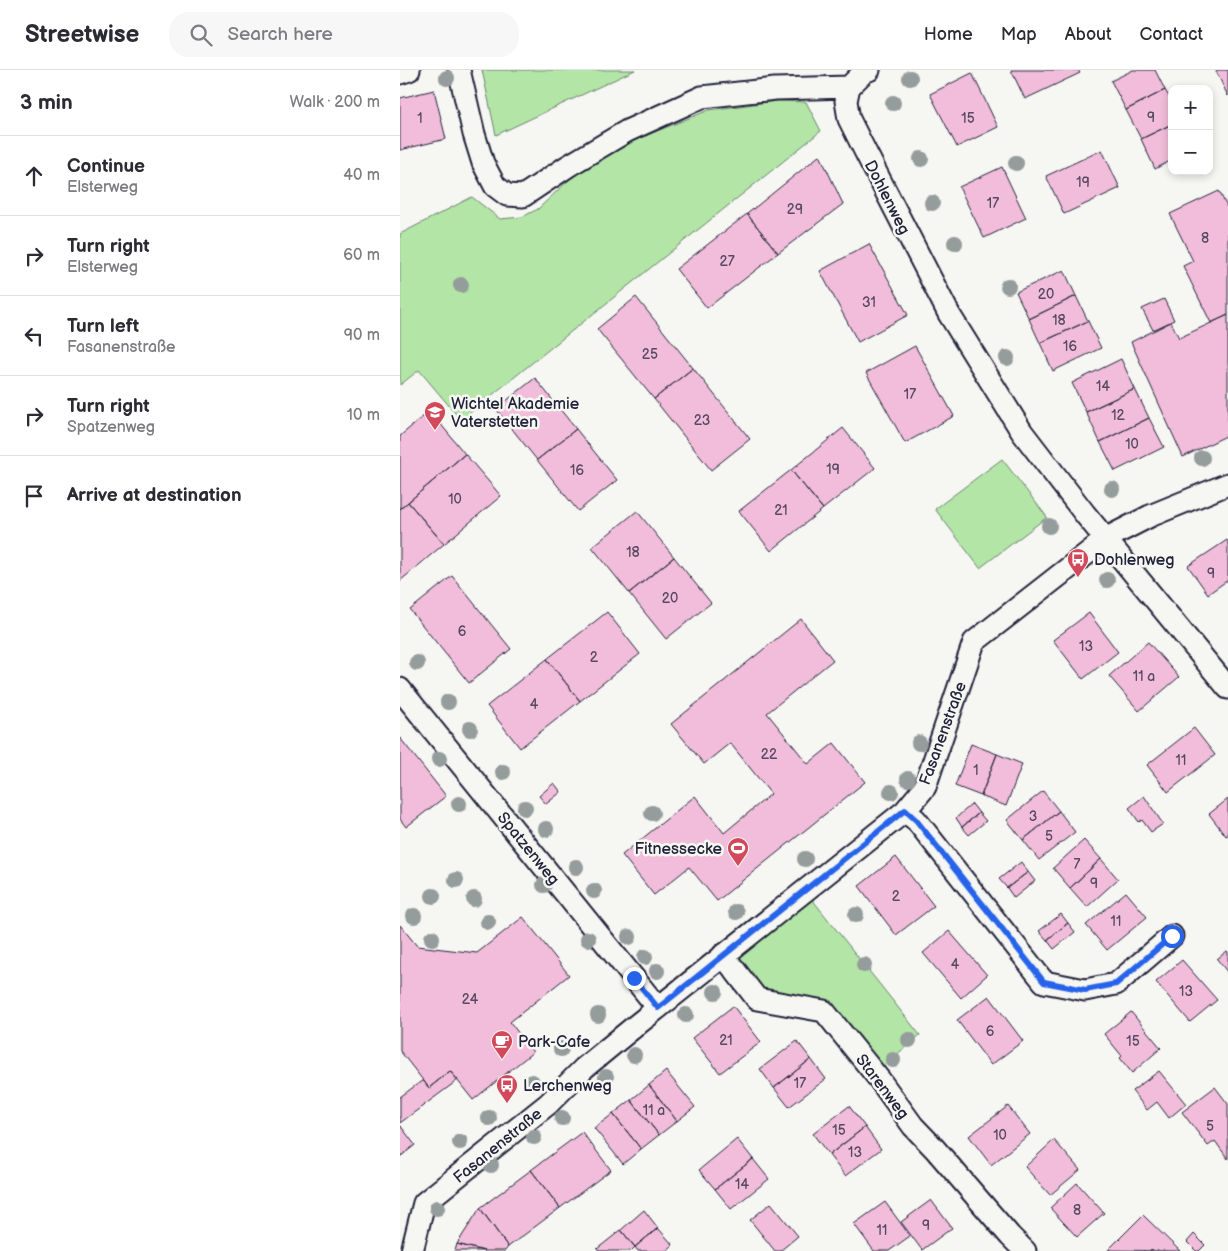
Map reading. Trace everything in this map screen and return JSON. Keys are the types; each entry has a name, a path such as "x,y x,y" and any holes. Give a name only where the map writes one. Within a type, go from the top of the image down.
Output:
{"street":[{"path":"400,73 409,70"},
{"path":"459,70 474,134 484,163 495,186 507,195 523,196 568,166 627,131 702,97 775,89 849,87 864,72 869,70"},
{"name":"Dohlenweg","path":"849,87 846,101 849,119 948,314 1022,432 1085,514 1107,538 1228,688"},
{"name":"Fasanenstraße","path":"412,1251 424,1203 548,1104 584,1068 905,810 925,787 974,642 1107,538 1150,516 1228,484"},
{"name":"Spatzenweg","path":"400,689 658,1008"},
{"path":"905,810 916,820 1044,982 1085,990 1116,984 1172,936"},
{"name":"Starenweg","path":"723,955 757,999 824,1011 880,1079 913,1126 935,1148 1025,1251"}],"green space":[{"path":"482,70 635,70 496,135"},
{"path":"777,101 806,102 821,131 461,420 419,370 400,385 400,234 472,197 500,219 522,217 538,209 573,176 630,142 709,110"},
{"path":"1002,459 1047,517 980,568 935,509"},
{"path":"811,898 920,1035 882,1067 828,1001 763,993 736,958"}],"building":[{"path":"1011,70 1078,70 1080,73 1025,99"},
{"path":"1133,70 1155,70 1165,90 1126,110 1111,81"},
{"path":"1228,70 1228,96 1216,71"},
{"path":"972,73 998,127 957,147 930,94"},
{"path":"434,90 446,139 400,150 400,98"},
{"path":"1165,90 1168,95 1168,126 1141,139 1126,110"},
{"path":"1168,126 1168,162 1155,169 1141,139"},
{"path":"1102,150 1120,188 1064,214 1046,176"},
{"path":"820,155 843,204 778,253 747,214"},
{"path":"1002,167 1026,218 984,238 959,187"},
{"path":"1219,191 1228,209 1228,315 1211,323 1183,266 1193,261 1170,214"},
{"path":"747,214 778,253 707,308 676,269"},
{"path":"869,244 908,315 858,342 820,271"},
{"path":"1064,270 1076,296 1029,319 1016,292"},
{"path":"1076,296 1088,321 1040,343 1029,319"},
{"path":"636,297 693,368 654,399 597,329"},
{"path":"1164,299 1174,320 1153,330 1142,309"},
{"path":"1228,315 1228,435 1183,457 1131,342 1171,322 1179,338"},
{"path":"1088,321 1101,348 1053,371 1040,343"},
{"path":"915,346 954,416 905,443 866,373"},
{"path":"1121,359 1135,389 1086,412 1072,383"},
{"path":"693,368 750,439 711,470 654,399"},
{"path":"535,378 576,429 537,460 496,409"},
{"path":"1135,389 1149,418 1100,442 1086,412"},
{"path":"430,411 465,454 400,509 400,436"},
{"path":"1149,418 1164,447 1115,471 1100,442"},
{"path":"843,428 875,468 823,509 791,470"},
{"path":"576,429 617,480 578,511 537,460"},
{"path":"465,454 501,496 444,544 408,502"},
{"path":"791,470 823,509 771,551 739,511"},
{"path":"408,502 444,544 400,581 400,509"},
{"path":"637,511 674,557 629,593 592,547"},
{"path":"1227,540 1228,580 1208,594 1188,566"},
{"path":"674,557 711,603 666,639 629,593"},
{"path":"452,576 511,649 469,683 410,610"},
{"path":"607,612 640,654 580,701 547,659"},
{"path":"1089,613 1118,652 1083,679 1053,640"},
{"path":"801,619 833,660 767,713 808,764 834,743 865,782 717,901 689,867 654,895 622,855 695,796 724,833 771,794 730,743 704,764 671,724"},
{"path":"1148,642 1179,677 1139,711 1109,676"},
{"path":"547,659 580,701 520,748 487,706"},
{"path":"1194,728 1215,755 1168,792 1147,765"},
{"path":"400,738 446,796 406,827 400,819"},
{"path":"971,744 997,754 981,796 955,786"},
{"path":"997,754 1022,764 1006,806 981,796"},
{"path":"554,783 561,792 546,804 539,796"},
{"path":"1043,791 1059,811 1023,840 1007,820"},
{"path":"1144,796 1163,824 1151,832 1142,820 1139,822 1129,808"},
{"path":"1228,799 1228,835 1226,836 1209,814"},
{"path":"972,804 979,813 962,827 956,818"},
{"path":"1059,811 1075,832 1039,860 1023,840"},
{"path":"979,813 986,821 969,835 962,827"},
{"path":"1084,840 1101,859 1070,888 1053,868"},
{"path":"896,857 934,906 896,935 859,886"},
{"path":"1101,859 1118,879 1087,907 1070,888"},
{"path":"1021,862 1028,872 1007,888 999,879"},
{"path":"1028,872 1035,881 1014,898 1007,888"},
{"path":"1126,892 1147,917 1107,950 1086,925"},
{"path":"1061,914 1068,923 1047,940 1039,931"},
{"path":"523,917 569,975 510,1022 533,1052 473,1100 450,1071 429,1088 400,1051 400,925 417,946 477,953"},
{"path":"1068,923 1075,932 1054,949 1047,940"},
{"path":"949,931 987,975 961,998 923,953"},
{"path":"1228,952 1228,973 1217,959"},
{"path":"1182,960 1217,1000 1190,1022 1156,982"},
{"path":"989,996 1023,1041 991,1065 957,1020"},
{"path":"733,1006 761,1042 720,1073 692,1038"},
{"path":"1131,1012 1161,1048 1132,1073 1120,1058 1122,1056 1104,1034"},
{"path":"797,1041 811,1059 774,1088 760,1069"},
{"path":"811,1059 826,1079 789,1107 774,1088"},
{"path":"450,1071 458,1080 400,1123 400,1097 423,1080 429,1088"},
{"path":"666,1071 695,1107 677,1121 649,1085"},
{"path":"1159,1071 1186,1104 1169,1118 1157,1102 1147,1110 1132,1091"},
{"path":"649,1085 677,1121 659,1135 631,1100"},
{"path":"1215,1087 1228,1104 1228,1159 1215,1141 1208,1146 1182,1112"},
{"path":"631,1100 659,1135 641,1149 613,1114"},
{"path":"849,1106 865,1127 829,1155 813,1134"},
{"path":"1008,1106 1030,1134 991,1165 969,1136"},
{"path":"613,1114 641,1149 623,1164 594,1128"},
{"path":"400,1125 415,1145 400,1157"},
{"path":"865,1127 881,1149 845,1176 829,1155"},
{"path":"582,1132 611,1170 560,1208 531,1170"},
{"path":"737,1139 753,1159 715,1189 699,1170"},
{"path":"1054,1140 1080,1170 1050,1195 1025,1167"},
{"path":"753,1159 769,1179 731,1209 715,1189"},
{"path":"531,1170 560,1208 508,1247 480,1208"},
{"path":"1077,1183 1104,1213 1077,1237 1050,1208"},
{"path":"931,1200 952,1228 922,1250 901,1222"},
{"path":"885,1202 910,1236 889,1251 874,1251 854,1224"},
{"path":"771,1203 798,1236 780,1251 775,1251 750,1220"},
{"path":"480,1208 508,1247 505,1251 484,1251 457,1244"},
{"path":"644,1210 658,1228 635,1247 621,1230"},
{"path":"1143,1215 1180,1251 1108,1250"},
{"path":"658,1228 673,1245 666,1251 638,1251 635,1247"},
{"path":"621,1230 635,1247 631,1251 599,1251 597,1249"},
{"path":"1194,1234 1205,1245 1199,1251 1196,1251 1187,1242"},
{"path":"457,1244 484,1251 455,1251"}],"place":[{"name":"Wichtel Akademie Vaterstetten","path":"435,431"},
{"name":"Dohlenweg","path":"1078,578"},
{"name":"Fitnessecke","path":"738,867"},
{"name":"Park-Cafe","path":"502,1060"},
{"name":"Lerchenweg","path":"507,1104"}],"route":[{"path":"634,978 658,1008 905,810 916,820 1044,982 1085,990 1116,984 1172,936"}]}
